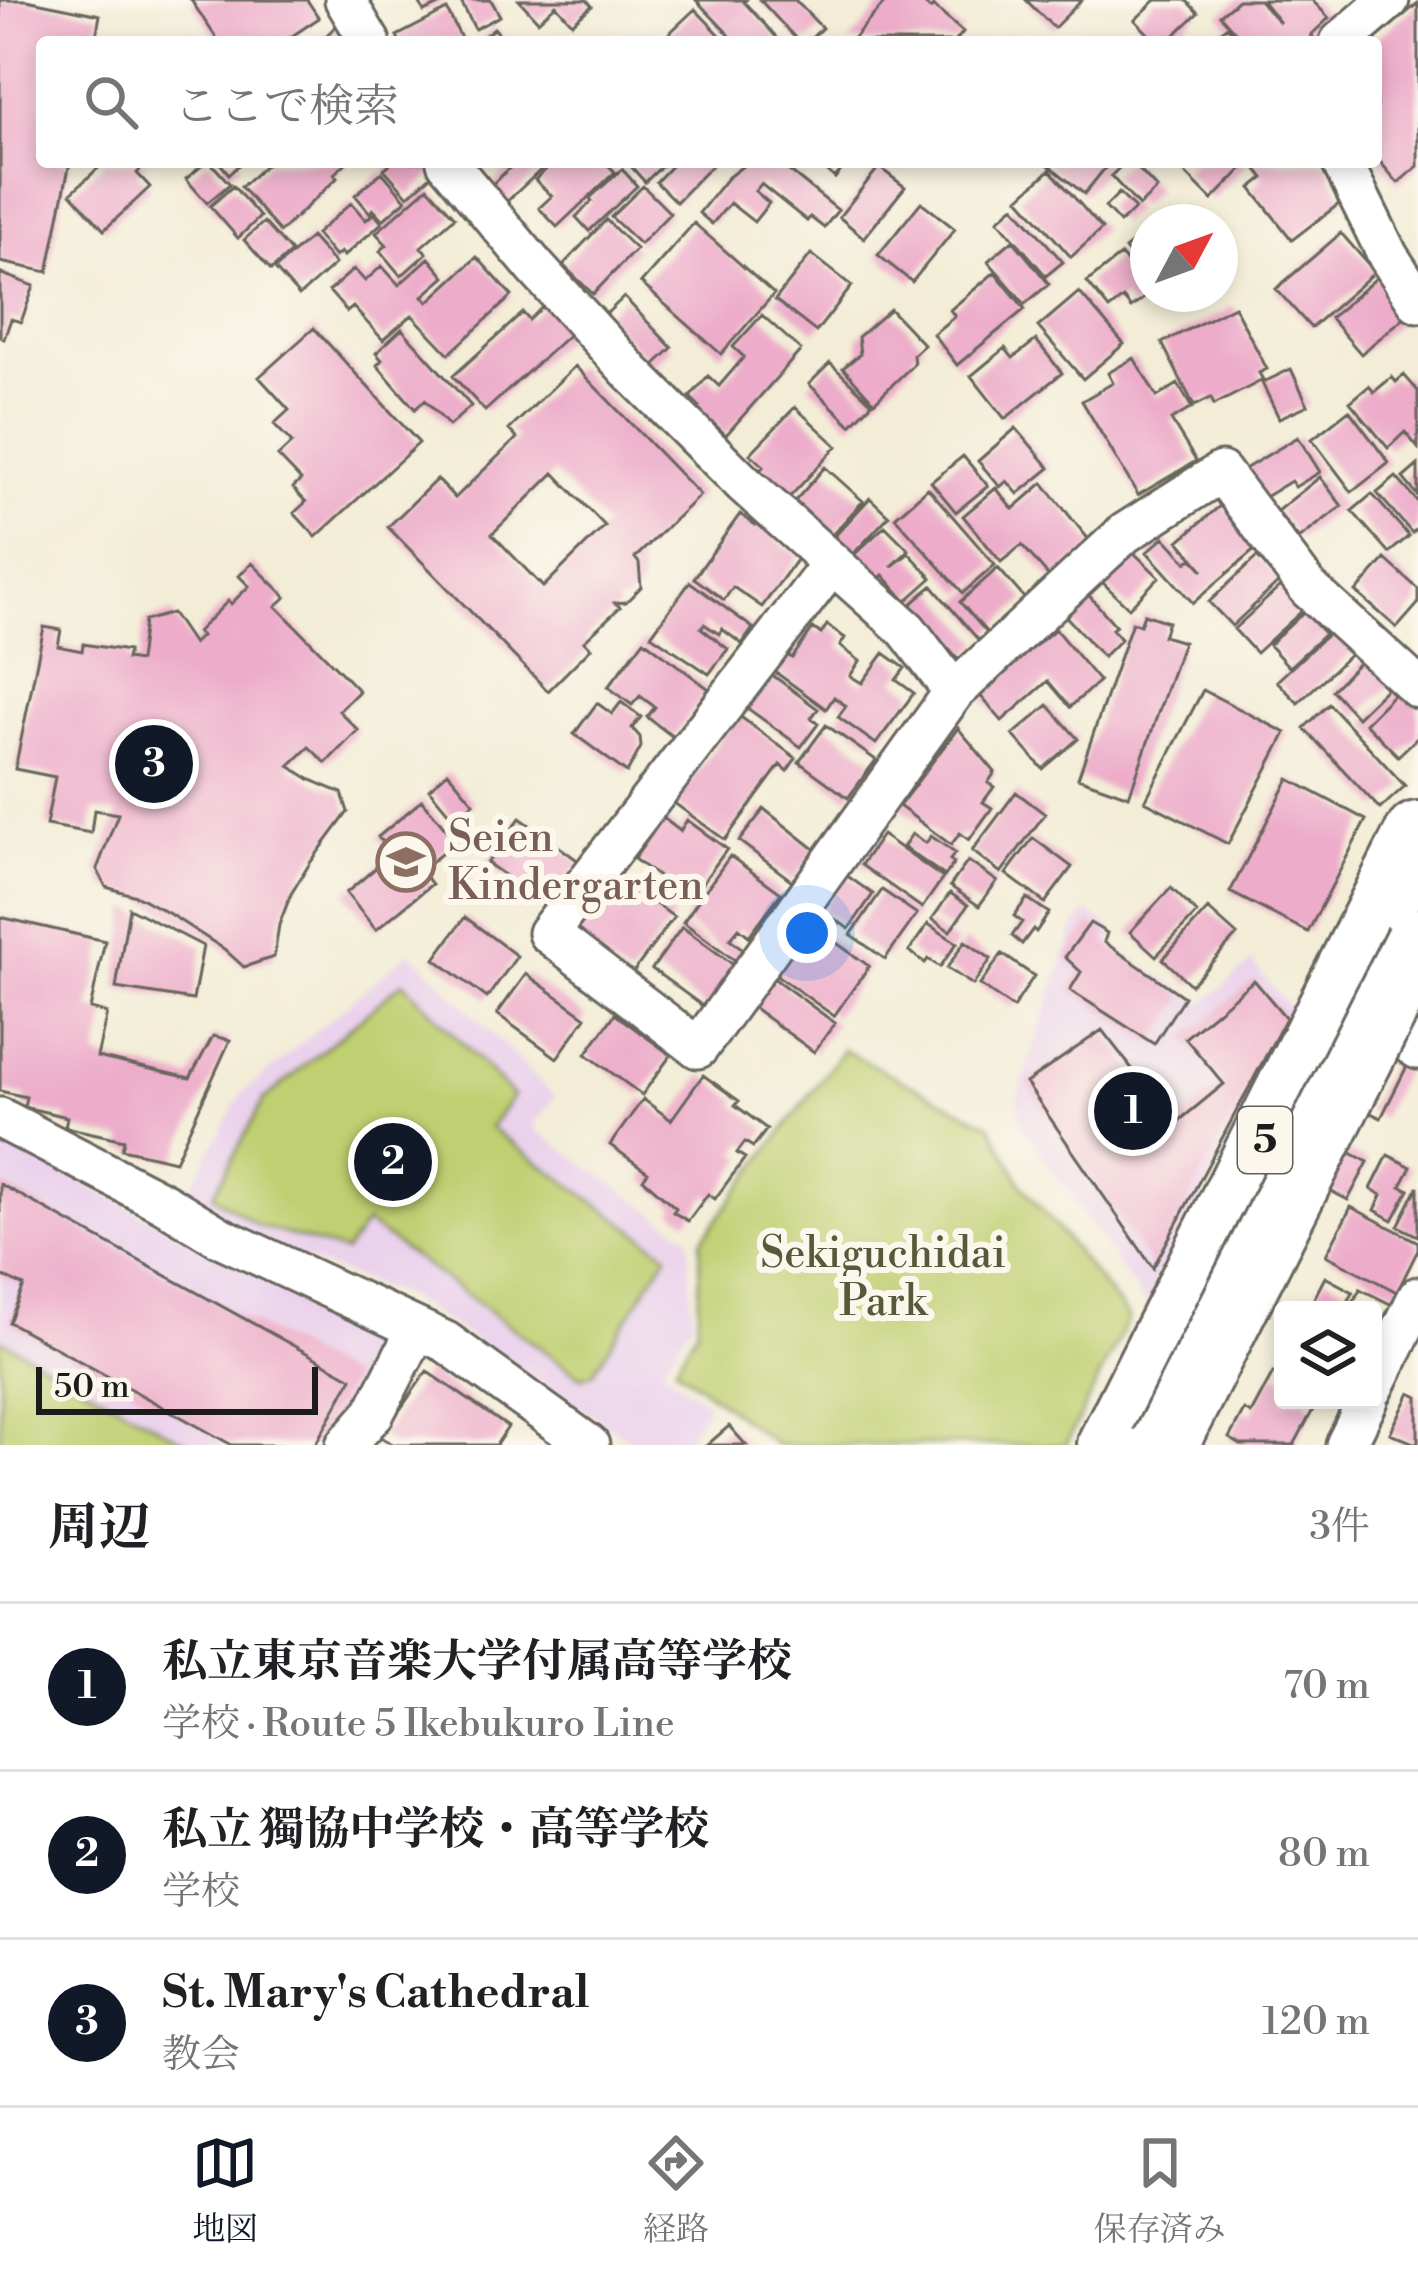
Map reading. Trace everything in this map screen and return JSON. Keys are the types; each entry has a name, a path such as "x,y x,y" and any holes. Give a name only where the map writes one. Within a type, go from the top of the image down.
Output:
{"highway":[{"name":"5","path":"1111,1445 1418,835"},
{"name":"5","path":"1165,1445 1418,942"}],"street":[{"path":"345,0 366,36"},
{"path":"1347,36 1389,0"},
{"path":"452,168 631,372 744,484 907,630 954,692"},
{"path":"1345,168 1388,256 1418,302"},
{"path":"832,565 548,933 698,1048 954,692 1125,533 1221,472 1309,590 1418,688"},
{"path":"1353,1009 1418,1049"},
{"path":"0,1118 220,1237 446,1342 590,1445"},
{"path":"1382,1371 1418,1298"},
{"path":"346,1445 374,1413 417,1328"},
{"path":"1353,1443 1365,1409"}],"shaded area":[{"path":"1087,911 1114,931 1111,946 1204,1003 1252,962 1295,1014 1147,1307 1021,1123 1017,1098 1074,929"},
{"path":"410,951 555,1097 532,1127 689,1237 692,1322 662,1369 709,1404 681,1445 639,1445 405,1296 241,1236 184,1198 242,1094"},
{"path":"0,1139 230,1261 401,1337 329,1445 0,1445"}],"green space":[{"path":"403,982 513,1096 490,1128 668,1254 592,1374 581,1377 366,1223 345,1252 258,1226 213,1195 264,1100"},
{"name":"Sekiguchidai Park","path":"843,1050 991,1125 1022,1185 1129,1318 1066,1445 776,1445 675,1367 697,1328 701,1241"},
{"path":"0,1339 191,1445 0,1445"}],"building":[{"path":"0,0 26,0 100,15 96,36 36,36 36,168 69,168 48,272 0,262"},
{"path":"191,0 307,0 319,18 292,36 215,36"},
{"path":"418,0 449,0 424,12"},
{"path":"460,0 491,0 500,16 475,29"},
{"path":"519,0 587,0 592,6 572,23 556,5 538,21"},
{"path":"696,0 746,0 775,36 730,36"},
{"path":"760,0 795,0 822,28 813,36 793,36"},
{"path":"887,0 920,0 963,32 960,36 855,36"},
{"path":"1026,0 1082,0 1054,28"},
{"path":"1156,0 1186,0 1198,13 1173,36 1150,36 1135,20"},
{"path":"1238,0 1259,0 1280,23 1262,0 1312,0 1329,18 1312,36 1239,36 1220,15"},
{"path":"1418,3 1418,166 1398,183 1382,164 1379,36"},
{"path":"695,9 719,34 717,36 666,36"},
{"path":"447,10 460,36 397,36"},
{"path":"337,25 347,36 326,36"},
{"path":"1227,26 1236,36 1216,36"},
{"path":"98,168 142,168 137,173 150,187 104,230 71,193"},
{"path":"199,168 215,168 230,184 207,203 186,179"},
{"path":"262,168 340,168 334,174 337,178 280,232 241,187"},
{"path":"385,168 440,168 408,196"},
{"path":"510,168 543,168 503,205 487,189"},
{"path":"548,168 611,168 615,172 557,227 539,208 552,196 535,180"},
{"path":"632,168 660,168 645,182"},
{"path":"669,168 709,168 676,202 656,182"},
{"path":"740,168 786,168 838,210 824,228 810,217 807,221 761,184 755,191 769,203 754,222 730,203 712,224 699,213"},
{"path":"823,168 843,168 835,178"},
{"path":"878,168 905,187 864,238 839,217"},
{"path":"1052,168 1105,168 1084,194"},
{"path":"1119,168 1138,168 1157,189 1137,204 1111,176"},
{"path":"1186,168 1243,168 1212,200 1183,171"},
{"path":"1256,168 1329,168 1344,200 1292,240 1251,188 1264,178"},
{"path":"622,169 637,186 589,231 576,217"},
{"path":"1050,170 1102,229 1071,257 1019,198"},
{"path":"382,172 406,200 383,220 355,195"},
{"path":"233,186 260,217 238,238 210,206"},
{"path":"643,186 670,213 640,244 611,217"},
{"path":"428,187 455,217 421,247 427,253 401,276 380,251 387,245 376,233"},
{"path":"1119,193 1130,204 1130,214 1120,223 1105,207"},
{"path":"921,202 955,229 912,282 878,255"},
{"path":"351,203 366,220 374,213 382,223 344,256 341,252 335,257 316,234"},
{"path":"1014,206 1063,262 1046,276 998,220"},
{"path":"606,220 636,249 593,294 563,265"},
{"path":"264,222 291,252 271,270 244,240"},
{"path":"694,223 774,294 721,354 641,283"},
{"path":"1341,233 1375,272 1311,328 1276,289"},
{"path":"311,237 335,264 299,296 275,269"},
{"path":"1013,240 1049,284 1025,304 988,261"},
{"path":"811,254 852,286 816,332 775,300"},
{"path":"1121,255 1130,266 1130,307 1123,298 1109,309 1087,282"},
{"path":"477,257 512,296 449,354 412,315 383,340 353,307 347,312 329,291 354,269 365,281 382,266 399,285 429,258 445,277 423,296 428,302"},
{"path":"995,272 1025,309 957,365 933,334 955,316 950,310"},
{"path":"0,273 34,286 21,322 11,319 4,339 0,337"},
{"path":"1381,274 1412,311 1361,354 1330,318"},
{"path":"1079,292 1124,344 1083,379 1038,327"},
{"path":"624,297 672,348 653,366 605,315"},
{"path":"548,302 574,330 485,411 453,376 523,313 529,320"},
{"path":"890,309 924,345 913,355 914,364 874,402 843,368 860,354 858,337"},
{"path":"1222,312 1237,312 1267,369 1259,373 1263,380 1214,405 1211,398 1194,406 1162,343"},
{"path":"762,315 801,350 726,435 695,413 700,407 690,397 708,376 719,386 744,357 733,347"},
{"path":"314,328 419,443 316,537 294,513 306,502 293,488 301,480 278,456 292,443 274,424 289,410 259,377"},
{"path":"402,329 471,406 449,426 425,400 415,409 377,365 382,360 376,353"},
{"path":"1036,340 1062,373 1005,419 971,376 1005,348 1013,358"},
{"path":"1134,358 1157,397 1178,384 1192,408 1171,420 1196,461 1138,495 1082,401 1113,383 1108,373"},
{"path":"830,363 872,403 851,425 809,384"},
{"path":"575,366 700,495 635,558 641,587 626,602 615,603 620,607 584,641 591,648 548,691 388,527 437,479 455,498 517,438 509,430","holes":["554,473 605,526 543,587 492,534"]},
{"path":"1291,369 1308,405 1279,418 1262,383"},
{"path":"1404,375 1418,391 1418,448 1405,432 1388,448 1350,402 1369,386 1374,392 1392,377 1396,382"},
{"path":"795,407 837,446 785,502 756,474 764,466 750,454"},
{"path":"1349,410 1389,463 1352,492 1312,439"},
{"path":"1016,428 1050,468 1018,494 1007,481 1000,487 978,461"},
{"path":"1298,437 1320,472 1295,487 1291,481 1260,500 1243,470"},
{"path":"963,456 988,486 956,512 931,482"},
{"path":"1418,465 1418,496 1403,478"},
{"path":"825,467 863,501 832,535 795,501"},
{"path":"1320,477 1342,506 1299,539 1277,511"},
{"path":"1396,477 1418,502 1418,528 1412,533 1377,493"},
{"path":"1043,483 1094,546 1052,580 1022,545 1001,562 963,516 996,488 1013,509"},
{"path":"928,488 995,565 963,593 895,517"},
{"path":"1372,494 1409,536 1389,553 1352,511"},
{"path":"870,498 889,516 852,555 834,537"},
{"path":"1222,504 1259,546 1193,603 1147,552 1164,537 1187,562 1192,558 1204,571 1179,541"},
{"path":"740,514 755,525 760,518 780,532 775,539 799,556 762,607 733,587 724,600 694,578"},
{"path":"885,526 909,550 891,567 909,553 932,578 906,601 883,575 878,580 854,555"},
{"path":"1131,550 1159,577 1129,608 1101,581"},
{"path":"1257,557 1280,581 1232,626 1209,602"},
{"path":"1385,559 1418,589 1418,604 1397,628 1356,592"},
{"path":"252,563 286,597 276,606 359,691 339,711 358,730 326,763 309,747 289,766 342,793 348,812 291,894 274,957 244,967 168,913 106,887 97,869 118,814 94,810 91,833 46,825 55,777 15,769 44,627 61,630 58,646 82,651 83,644 128,651 126,659 139,661 144,621 172,613 193,644 201,636 197,632 249,586 239,576"},
{"path":"998,568 1026,600 988,634 960,602"},
{"path":"690,582 753,628 742,644 722,629 719,634 704,624 701,628 728,649 709,674 651,635"},
{"path":"1282,585 1304,609 1256,653 1234,629"},
{"path":"932,586 981,643 960,662 910,605"},
{"path":"1085,591 1116,626 1112,629 1121,639 1103,657 1062,612"},
{"path":"1304,612 1325,634 1289,667 1269,645"},
{"path":"1144,614 1168,622 1163,636 1183,642 1129,796 1078,778 1132,622 1140,625"},
{"path":"827,625 845,638 840,646 860,661 850,676 862,683 884,653 905,668 896,680 914,693 876,744 838,717 846,706 834,697 826,709 771,669 784,652 792,658 813,628 821,634"},
{"path":"1055,629 1099,681 1070,707 1048,681 1002,721 972,686 1027,638 1035,646"},
{"path":"1333,629 1354,651 1298,703 1277,681"},
{"path":"644,640 709,689 673,737 647,717 655,707 640,696 632,705 608,687"},
{"path":"1368,653 1395,680 1357,717 1332,690"},
{"path":"771,674 818,709 811,718 818,724 801,747 747,708"},
{"path":"1402,686 1418,703 1418,737 1398,756 1365,723"},
{"path":"1203,690 1286,733 1228,844 1145,801"},
{"path":"621,702 641,717 632,728 641,747 627,773 574,734 597,703 612,714"},
{"path":"1329,704 1405,786 1380,809 1304,728"},
{"path":"1048,705 1078,739 1043,769 1013,735"},
{"path":"738,715 796,758 787,771 780,765 725,840 674,803"},
{"path":"826,725 876,760 848,798 799,762"},
{"path":"958,728 995,772 988,783 994,787 983,802 992,808 969,840 960,833 951,845 899,806"},
{"path":"448,772 474,803 454,819 429,789"},
{"path":"1289,779 1366,820 1308,932 1230,892"},
{"path":"1016,792 1045,814 1001,873 972,851"},
{"name":"Seien Kindergarten","path":"422,800 456,841 421,871 432,884 376,930 346,893 392,854 378,837"},
{"path":"764,809 816,850 792,881 739,841"},
{"path":"520,818 580,862 553,899 537,887 528,899 509,885 513,881 487,863"},
{"path":"663,818 680,831 687,820 727,849 690,900 634,859"},
{"path":"912,834 926,843 931,836 955,853 945,876 903,847"},
{"path":"882,835 943,878 922,908 861,865"},
{"path":"1033,838 1072,867 1045,903 1006,874"},
{"path":"730,856 781,893 749,936 739,928 730,939 748,953 740,964 683,922"},
{"path":"968,861 997,881 979,906 950,886"},
{"path":"846,875 873,894 849,929 822,910"},
{"path":"606,883 628,899 635,889 674,917 629,978 569,934"},
{"path":"1171,888 1197,913 1156,956 1130,932"},
{"path":"882,890 917,914 885,959 851,935"},
{"path":"950,893 968,905 950,931 932,919"},
{"path":"1027,898 1049,913 1022,944 1012,936 1022,922 1014,916"},
{"path":"129,908 203,946 193,1000 116,988"},
{"path":"1208,909 1237,935 1191,985 1163,959"},
{"path":"0,917 105,941 90,1009 107,1013 97,1057 190,1078 213,1036 230,1040 175,1161 122,1149 124,1140 65,1127 67,1117 24,1107 26,1097 0,1091"},
{"path":"465,917 517,956 487,998 435,959"},
{"path":"1090,923 1107,933 1104,942 1184,997 1154,1044 1070,990 1081,972 1065,957"},
{"path":"810,924 869,966 834,1016 775,974"},
{"path":"928,924 957,943 940,967 909,951"},
{"path":"682,927 738,968 708,1010 652,969"},
{"path":"965,941 991,959 973,985 947,968"},
{"path":"1002,954 1034,976 1013,1008 980,985"},
{"path":"526,974 586,1017 557,1058 497,1014"},
{"path":"772,977 835,1023 814,1052 751,1006"},
{"path":"1254,980 1286,1018 1153,1268 1026,1083 1102,1030 1175,1124 1224,1084 1185,1038"},
{"path":"615,1014 671,1055 642,1095 586,1054"},
{"path":"1397,1050 1411,1058 1381,1118 1367,1111"},
{"path":"703,1075 767,1129 753,1147 745,1142 737,1153 745,1158 715,1199 708,1194 688,1221 673,1212 676,1208 643,1179 648,1172 610,1145 643,1099 671,1120"},
{"path":"1347,1151 1368,1162 1348,1200 1327,1189"},
{"path":"1388,1155 1411,1167 1401,1186 1409,1190 1393,1220 1375,1210 1382,1195 1371,1189"},
{"path":"0,1184 352,1378 315,1445 232,1445 9,1322 24,1286 0,1275"},
{"path":"1418,1186 1418,1236 1398,1226"},
{"path":"1351,1207 1418,1242 1397,1292 1326,1255"},
{"path":"1325,1277 1353,1292 1348,1301 1313,1301"},
{"path":"1360,1289 1394,1306 1382,1329 1382,1301 1354,1301"},
{"path":"427,1371 508,1427 496,1445 394,1445 381,1437"},
{"path":"1273,1373 1274,1409 1313,1409 1294,1445 1241,1445 1229,1438 1244,1410 1251,1414"},
{"path":"1410,1393 1418,1397 1418,1445 1390,1433"},
{"path":"729,1426 746,1445 707,1445"}],"place":[{"name":"St. Mary's Cathedral","path":"154,764"},
{"name":"Seien Kindergarten","path":"406,862"},
{"name":"私立東京音楽大学付属高等学校","path":"1133,1111"},
{"name":"私立 獨協中学校・高等学校","path":"393,1162"}]}
